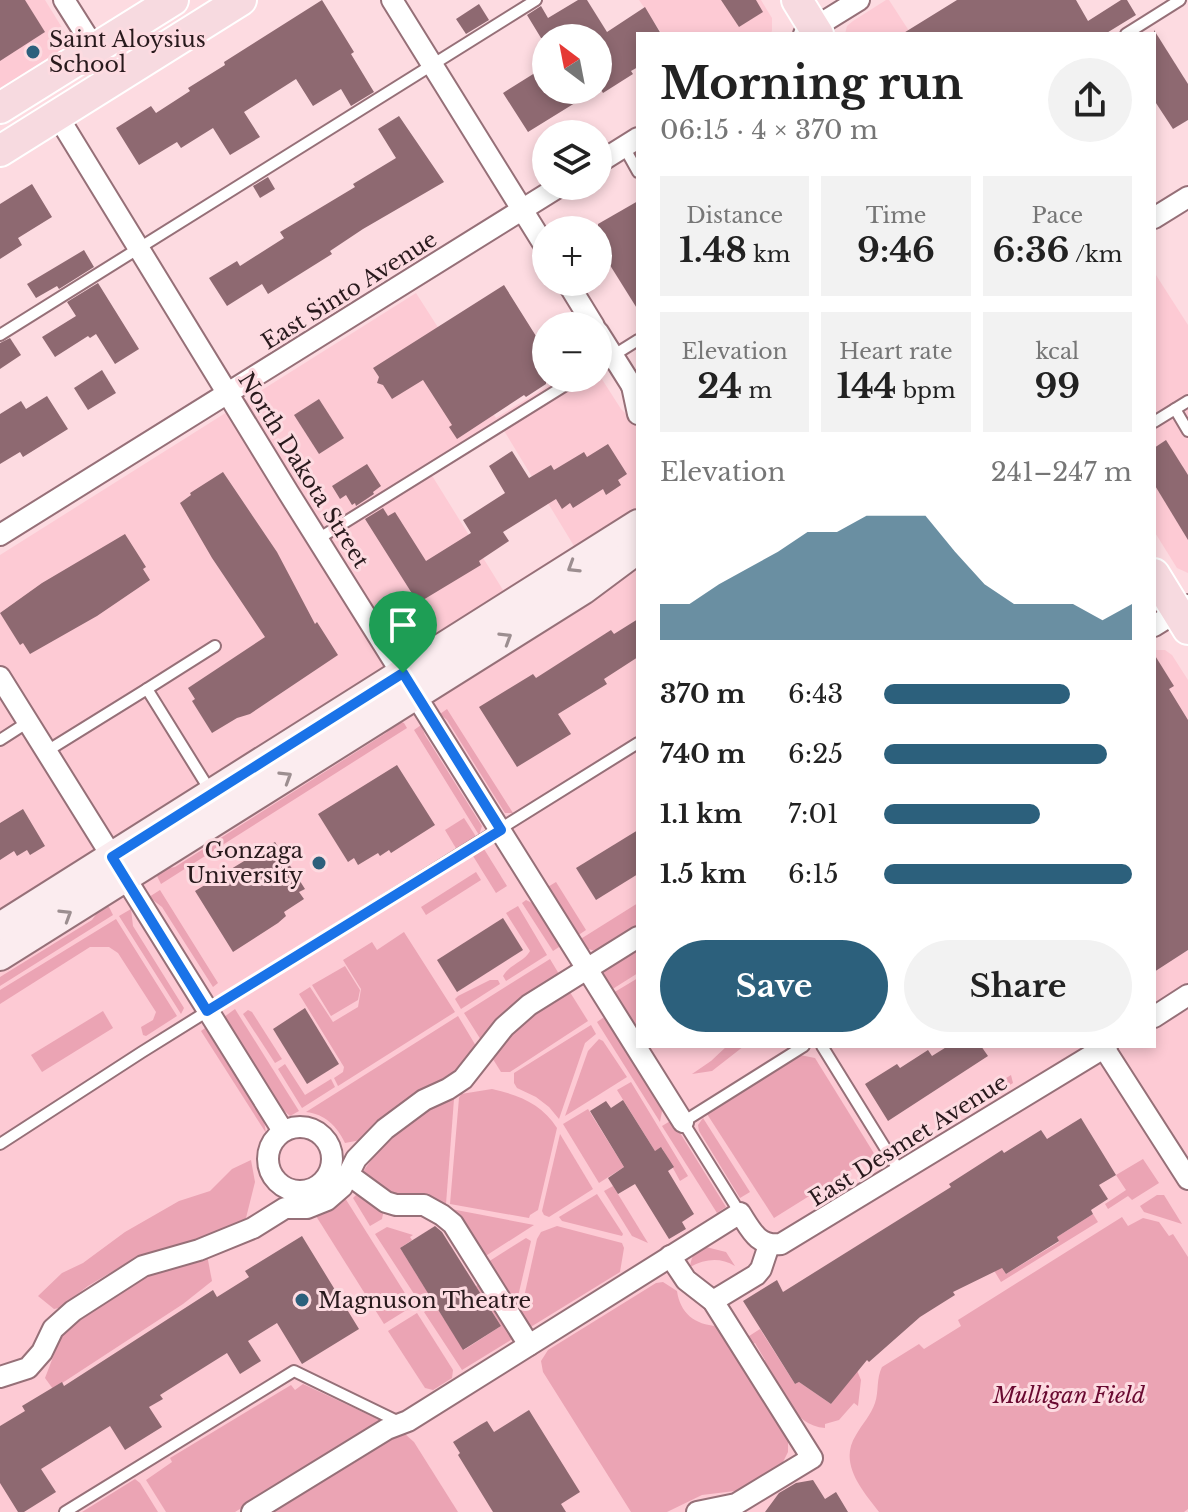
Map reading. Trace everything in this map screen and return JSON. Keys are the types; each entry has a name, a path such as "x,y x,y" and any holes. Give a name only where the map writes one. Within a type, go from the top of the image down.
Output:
{"main road":[{"path":"0,108 173,0"},
{"path":"0,151 241,0"},
{"path":"797,0 812,32"},
{"path":"1156,578 1177,618"}],"street":[{"path":"64,0 82,56 89,95"},
{"path":"392,0 532,225"},
{"path":"812,32 859,0"},
{"name":"North Dakota Street","path":"57,115 636,1046"},
{"path":"612,154 631,142"},
{"path":"1156,217 1188,197"},
{"name":"East Sinto Avenue","path":"0,535 537,200"},
{"path":"612,367 635,388"},
{"path":"0,927 118,868 409,684 636,525"},
{"path":"0,956 212,794 583,590 636,550"},
{"path":"0,677 283,1131"},
{"path":"0,1377 28,1368 42,1352 53,1329 88,1299 143,1266 199,1250 253,1228 285,1208 307,1208 327,1200 342,1187 356,1159 385,1129 424,1100 463,1079 504,1027 543,995 636,938"},
{"path":"1156,1016 1188,995"},
{"name":"North Dakota Street","path":"637,1048 683,1122"},
{"path":"1095,1049 1188,1179"},
{"name":"East Desmet Avenue","path":"769,1245 791,1239 1095,1049"},
{"path":"349,1175 372,1195 386,1202 424,1205 453,1224 529,1345"},
{"path":"252,1512 740,1213 761,1242 769,1245 756,1275 713,1301"},
{"path":"670,1256 686,1280 713,1301 812,1458 736,1504 697,1512"}],"lane":[{"path":"0,335 536,0"},
{"path":"1129,32 1180,0"},
{"path":"631,142 636,163"},
{"path":"612,356 636,341"},
{"path":"318,539 554,392"},
{"path":"1156,421 1188,401"},
{"path":"1175,409 1188,431"},
{"path":"47,751 215,646"},
{"path":"147,689 212,794"},
{"path":"0,740 28,722"},
{"path":"0,1144 207,1011 636,744"},
{"path":"740,1213 683,1122 801,1048"},
{"path":"823,1048 900,1172"},
{"path":"65,1512 294,1371 401,1423"}],"shaded area":[{"name":"Saint Aloysius School","path":"0,0 45,0 69,39 68,48 62,56 0,95"},
{"path":"639,0 761,0 772,18 771,32 661,32"},
{"path":"889,0 910,32 846,32 853,21"},
{"path":"1156,275 1188,325 1188,573 1177,568 1156,534"},
{"name":"Gonzaga University","path":"416,293 496,418 538,392 610,392 636,424 636,1048 1156,1048 1156,650 1165,650 1172,655 1188,680 1188,1512 0,1512 0,555","holes":["503,429 574,546 503,590 431,474"]}],"green space":[{"path":"447,709 513,813 505,813 447,720 440,714"},
{"path":"397,720 407,728 161,884 158,870 175,867 386,733"},
{"path":"421,725 482,826 479,835 414,730"},
{"path":"464,818 477,838 457,850 445,830"},
{"path":"484,849 507,886 496,893 473,856"},
{"path":"476,872 481,880 426,915 421,907"},
{"path":"556,882 586,930 577,936 546,888"},
{"path":"160,890 218,983 213,987 162,907 149,897"},
{"path":"526,900 538,906 562,945 553,951 522,903"},
{"path":"636,904 636,927 595,951 585,948 579,940"},
{"path":"102,906 109,907 113,915 0,986 0,977 92,920"},
{"path":"518,906 547,955 506,981 503,976 506,972 530,951 506,913"},
{"path":"131,909 133,926 184,1008 181,1014 119,916"},
{"path":"116,919 177,1016 143,1035 141,1027 153,1020 156,1012 118,953 109,947 90,947 0,1004 0,990"},
{"path":"404,932 455,1012 338,1086 334,1078 343,1072 344,1067 299,994 310,987 333,1022 358,1007 361,989 343,960 372,942 377,950"},
{"path":"636,947 636,974 611,990 603,977 603,968"},
{"path":"550,959 559,974 514,1006 481,1040 464,1013"},
{"path":"345,966 360,990 358,1000 331,1016 312,985"},
{"path":"636,979 636,1031 613,993"},
{"path":"490,980 498,980 500,984 461,1009 455,999 458,996"},
{"path":"568,989 588,1021 510,1072 501,1072 491,1056 534,1012"},
{"path":"235,1009 299,1111 290,1116 280,1107 224,1017"},
{"path":"248,1010 282,1059 275,1063 243,1014"},
{"path":"103,1011 113,1028 42,1072 31,1055"},
{"path":"607,1015 663,1106 660,1122 597,1022"},
{"path":"458,1016 476,1046 458,1071 361,1140 345,1143 330,1122 306,1112"},
{"path":"591,1025 596,1034 585,1043 559,1119 536,1097 517,1088 514,1073"},
{"path":"205,1028 264,1121 266,1133 201,1031"},
{"path":"599,1039 627,1077 565,1116 588,1051"},
{"path":"725,1048 741,1048 712,1071 692,1074"},
{"path":"800,1055 815,1058 875,1155 774,1218 707,1114"},
{"path":"285,1064 305,1095 331,1079 335,1087 302,1108 278,1069"},
{"path":"1011,1075 1013,1083 942,1127 936,1122"},
{"path":"631,1082 688,1176 680,1181 662,1148 655,1151 617,1090"},
{"path":"492,1089 529,1102 557,1128 538,1210 529,1218 450,1204 459,1098 461,1094"},
{"path":"451,1097 454,1099 446,1204 397,1198 362,1173 380,1149 401,1129 424,1111"},
{"path":"588,1109 624,1167 599,1183 563,1124"},
{"path":"703,1118 750,1192 740,1198 699,1131 698,1125"},
{"path":"672,1120 726,1207 717,1213 662,1126"},
{"path":"560,1134 593,1189 549,1217 542,1211"},
{"path":"1143,1159 1159,1183 1132,1200 1128,1196 1108,1209 1105,1204 1126,1190 1116,1175"},
{"path":"251,1160 255,1182 246,1218 234,1227 196,1242 163,1249 130,1261 59,1308 54,1309 38,1296 62,1273 83,1263 125,1232 179,1201 210,1191 232,1169"},
{"path":"613,1186 648,1243 632,1236 604,1191"},
{"path":"358,1193 384,1209 382,1219 370,1226 353,1198"},
{"path":"597,1194 622,1236 562,1221 559,1217"},
{"path":"1157,1195 1164,1195 1182,1224 1144,1212 1140,1206"},
{"path":"342,1197 413,1306 384,1324 316,1216 316,1213"},
{"path":"451,1209 534,1225 484,1257"},
{"path":"1093,1214 1098,1222 1001,1282 987,1259 993,1255 1006,1274 1059,1242 1057,1237"},
{"name":"Mulligan Field","path":"1122,1217 1128,1226 1143,1218 1159,1222 1169,1236 1173,1234 1188,1257 1188,1509 1184,1512 879,1512 854,1476 850,1456 851,1445 875,1403 882,1367 919,1344 924,1349 961,1326 958,1320"},
{"path":"557,1226 622,1243 620,1272 529,1328 520,1315 537,1239 541,1232"},
{"path":"387,1227 413,1235 410,1237 412,1240 400,1248 428,1293 418,1300 375,1234"},
{"path":"526,1238 531,1241 514,1306 488,1262"},
{"path":"706,1247 726,1252 735,1266 712,1260 690,1267 694,1254"},
{"path":"207,1255 212,1281 183,1304 53,1389 45,1378 65,1326 140,1275"},
{"path":"663,1282 677,1291 681,1306 690,1316 717,1326 788,1437 788,1452 779,1470 743,1490 702,1495 667,1512 631,1512 543,1372 541,1361 548,1350 656,1283"},
{"path":"482,1283 514,1338 462,1370 424,1312 435,1305 464,1350 501,1326 476,1286"},
{"path":"417,1313 453,1370 452,1378 433,1390 425,1388 388,1331"},
{"path":"760,1329 795,1384 799,1382 831,1404 856,1368 861,1380 858,1406 854,1403 839,1420 825,1424 825,1428 803,1420 780,1393 761,1363 765,1360 755,1343 750,1345 746,1338"},
{"path":"303,1384 382,1421 235,1512 166,1512 146,1480 172,1462 170,1458 291,1385 295,1390"},
{"path":"397,1433 405,1434 414,1442 458,1512 268,1512"},
{"path":"135,1479 158,1512 82,1512"}],"building":[{"path":"0,0 25,0 45,32 0,61"},
{"path":"322,0 374,92 351,106 341,89 313,106 296,79 244,112 260,137 230,155 213,128 181,148 177,142 139,165 116,128 151,106 156,113 225,65 224,62"},
{"path":"578,0 587,0 602,24 532,24 527,15 541,6 548,18"},
{"path":"721,0 756,0 763,12 739,27"},
{"path":"957,0 1076,0 1088,21 1121,0 1127,0 1136,15 1108,32 905,32"},
{"path":"479,4 489,20 466,34 456,19"},
{"path":"645,7 660,32 636,32 636,68 631,71 633,74 612,87 612,29"},
{"path":"1156,33 1188,84 1188,120 1173,129 1156,103"},
{"path":"532,75 532,104 573,104 547,120 532,120 532,130 528,132 503,93"},
{"path":"399,116 444,182 363,229 330,251 332,254 268,294 262,284 227,306 209,278 237,261 240,266 284,238 280,232 396,158 378,129"},
{"path":"268,177 275,189 260,198 253,186"},
{"path":"32,184 52,217 18,238 22,245 0,259 0,204"},
{"path":"636,202 636,307 612,268 612,216"},
{"path":"84,250 94,267 59,289 57,286 36,298 27,284"},
{"path":"98,283 139,349 115,364 96,334 55,357 42,337 76,316 67,302"},
{"path":"504,285 532,330 534,392 526,397 524,395 457,439 449,427 452,425 423,380 392,399 383,385 377,383 379,377 373,368"},
{"path":"10,338 21,355 0,369 0,343"},
{"path":"102,370 116,393 88,410 74,388"},
{"path":"47,396 68,429 23,457 20,452 0,464 0,414 21,401 26,409"},
{"path":"319,399 344,438 319,454 294,415"},
{"path":"1166,440 1188,475 1188,540 1156,487 1156,447"},
{"path":"608,444 627,474 618,480 621,485 606,495 603,489 573,508 570,503 562,509 556,499 503,532 509,541 479,561 481,565 418,603 365,519 383,508 388,516 395,512 426,561 471,533 463,520 505,493 489,466 512,451 529,478 551,465 554,470 584,452 587,457"},
{"path":"367,464 381,486 356,506 346,495 340,499 332,486"},
{"path":"223,472 277,552 315,624 317,622 338,655 250,714 212,733 192,701 195,699 188,688 265,637 212,558 180,503"},
{"path":"125,534 146,567 143,569 150,580 97,616 30,654 23,643 20,645 0,613 42,583"},
{"path":"636,620 636,658 604,679 607,684 558,714 571,734 517,767 479,707 533,674 536,678 611,630 614,634"},
{"path":"1156,657 1174,686 1169,689 1188,720 1188,950 1156,971"},
{"path":"397,765 435,825 391,853 389,850 380,856 378,853 358,865 354,858 348,862 318,814"},
{"path":"23,809 45,846 30,855 27,850 17,856 14,851 0,860 0,823"},
{"path":"636,831 636,875 596,900 576,868"},
{"path":"275,842 305,889 299,892 304,899 284,912 286,916 278,923 233,952 195,891"},
{"path":"503,918 523,950 457,992 437,960"},
{"path":"305,1008 339,1064 307,1084 273,1029"},
{"path":"945,1048 982,1048 988,1056 888,1121 865,1084 897,1064 900,1068 928,1050 932,1056"},
{"path":"623,1100 655,1151 661,1147 674,1167 668,1171 694,1214 682,1222 686,1229 669,1239 635,1184 618,1194 608,1178 624,1167 590,1111 606,1101 611,1108"},
{"path":"1081,1118 1116,1175 1099,1185 1108,1199 1091,1210 1093,1214 1057,1237 1059,1241 1006,1274 1002,1268 953,1292 955,1295 920,1317 869,1362 867,1360 831,1404 799,1382 795,1384 743,1301 777,1280 783,1292 951,1187 949,1184 1002,1150 1004,1153 1041,1130 1047,1139"},
{"path":"435,1226 442,1232 501,1326 463,1350 400,1248"},
{"path":"302,1236 359,1329 302,1364 277,1323 248,1341 261,1361 240,1374 227,1353 160,1395 163,1399 149,1407 162,1427 125,1450 110,1426 41,1469 56,1492 24,1512 18,1512 0,1483 0,1426 25,1411 22,1406 62,1382 64,1386 213,1290 217,1297 249,1277 245,1271"},
{"path":"529,1410 580,1492 561,1504 566,1512 493,1512 453,1442 487,1421 494,1432"},
{"path":"813,1480 825,1499 836,1492 848,1512 765,1512 779,1493 796,1483"}],"place":[{"name":"Saint Aloysius School","path":"33,52"},
{"name":"Gonzaga University","path":"319,863"},
{"name":"Magnuson Theatre","path":"302,1300"}],"route":[{"path":"403,673 501,830 207,1011 112,857 403,673"}]}
